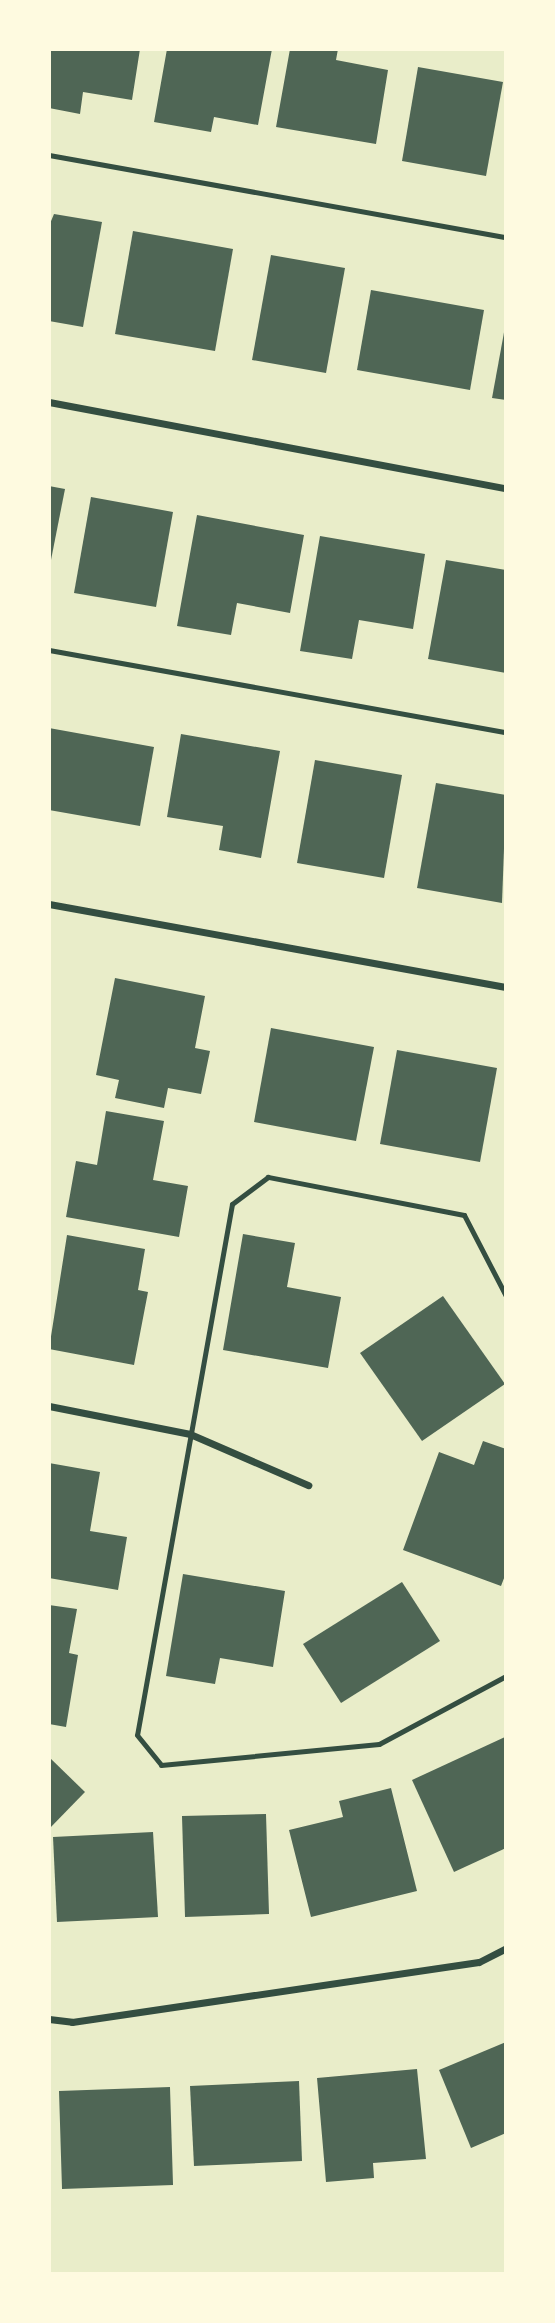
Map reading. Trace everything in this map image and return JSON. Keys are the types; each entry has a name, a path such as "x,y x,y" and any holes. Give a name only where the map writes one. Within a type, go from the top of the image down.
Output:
{"street":[{"path":"49,402 506,488"},
{"path":"49,904 506,987"},
{"path":"49,1406 190,1434 308,1485"},
{"path":"49,2019 72,2022 479,1962 506,1948"}],"lane":[{"path":"49,155 506,237"},
{"path":"49,650 506,732"},
{"path":"506,1296 464,1215 268,1177 232,1204 137,1735 161,1765 379,1744 506,1676"}],"building":[{"path":"49,49 140,49 132,100 83,92 80,114 49,108"},
{"path":"167,49 272,49 258,125 214,117 211,132 154,122"},
{"path":"290,49 338,49 336,60 388,70 376,144 276,127"},
{"path":"418,67 503,82 486,176 402,161"},
{"path":"54,214 102,222 83,327 49,321 49,226"},
{"path":"133,231 233,249 215,351 115,334"},
{"path":"271,255 345,268 326,373 252,360"},
{"path":"371,290 484,310 470,390 357,370"},
{"path":"506,327 506,400 492,398"},
{"path":"49,486 65,489 50,565 49,565"},
{"path":"91,497 173,512 156,607 74,593"},
{"path":"197,515 304,535 290,613 237,603 231,635 177,626"},
{"path":"320,536 425,554 413,629 359,620 352,659 300,651"},
{"path":"446,560 506,570 506,673 428,659"},
{"path":"49,728 154,747 140,826 49,810"},
{"path":"181,734 280,751 261,858 219,850 223,826 167,817"},
{"path":"315,760 402,775 384,878 297,863"},
{"path":"436,783 506,795 502,903 417,888"},
{"path":"115,978 205,996 195,1048 210,1051 201,1094 168,1088 164,1108 115,1098 119,1080 96,1075"},
{"path":"271,1028 374,1047 356,1141 254,1122"},
{"path":"397,1050 497,1068 480,1162 380,1144"},
{"path":"106,1111 164,1121 153,1180 188,1186 179,1237 66,1217 76,1161 97,1165"},
{"path":"243,1234 295,1243 287,1287 341,1297 328,1368 223,1350"},
{"path":"67,1235 145,1249 138,1290 148,1292 134,1365 49,1349"},
{"path":"443,1296 505,1384 422,1441 360,1353"},
{"path":"483,1441 506,1449 506,1573 501,1586 403,1550 439,1452 474,1465"},
{"path":"49,1463 100,1472 90,1531 127,1537 118,1590 49,1578"},
{"path":"183,1574 285,1591 273,1667 220,1658 215,1684 166,1676"},
{"path":"402,1582 440,1641 341,1703 303,1644"},
{"path":"49,1605 77,1609 69,1653 78,1655 66,1727 49,1724"},
{"path":"505,1737 506,1848 454,1872 412,1780"},
{"path":"49,1757 85,1792 49,1829"},
{"path":"391,1788 417,1891 311,1917 289,1830 343,1817 339,1801"},
{"path":"266,1814 269,1914 185,1917 182,1816"},
{"path":"153,1832 158,1917 57,1922 53,1837"},
{"path":"506,2042 506,2133 471,2148 439,2070"},
{"path":"417,2069 426,2159 373,2163 374,2178 326,2182 317,2078"},
{"path":"299,2081 302,2161 194,2166 190,2086"},
{"path":"170,2087 173,2185 62,2189 59,2091"}]}
